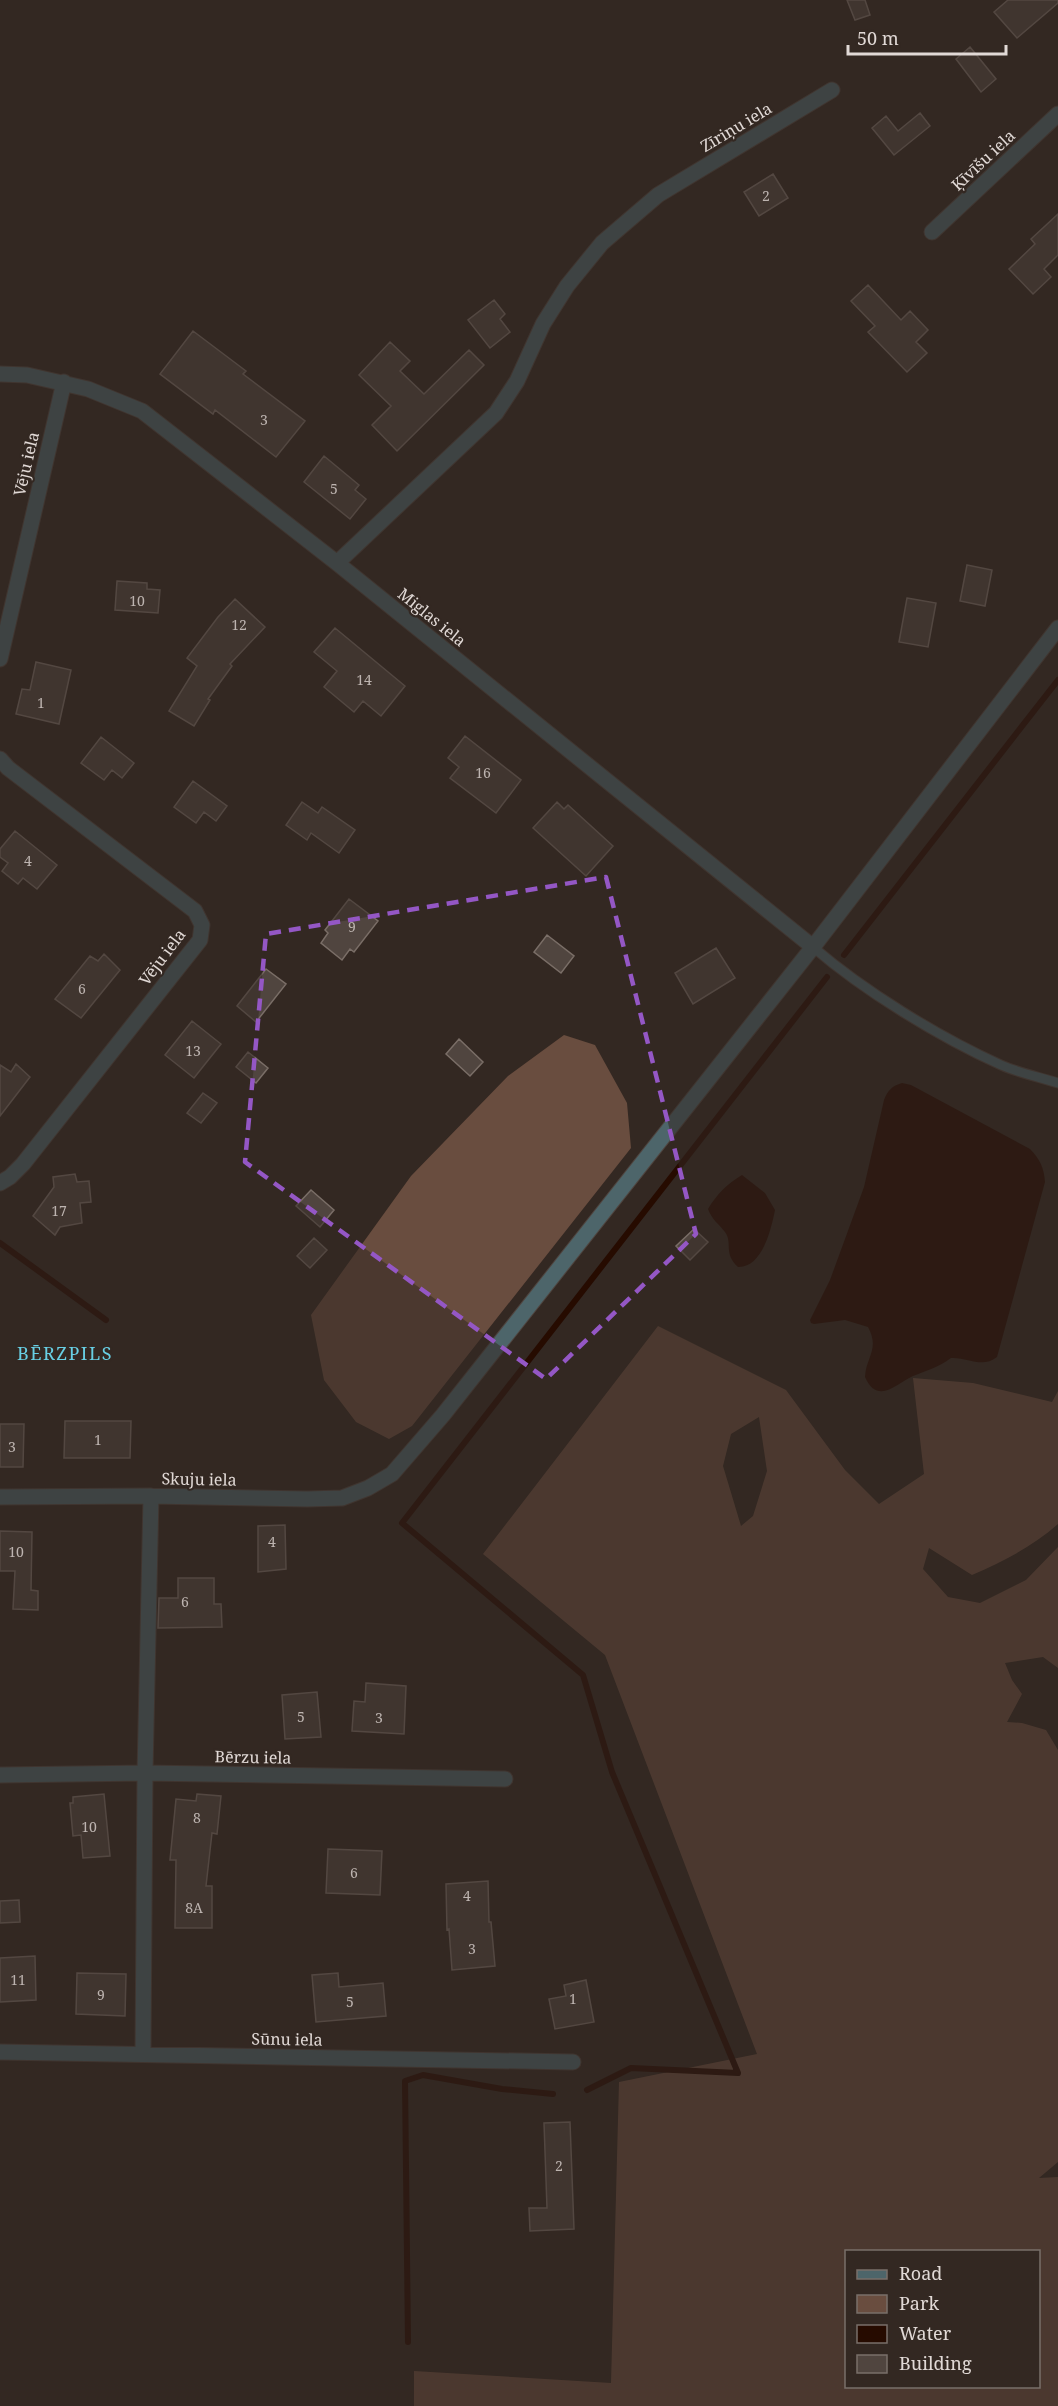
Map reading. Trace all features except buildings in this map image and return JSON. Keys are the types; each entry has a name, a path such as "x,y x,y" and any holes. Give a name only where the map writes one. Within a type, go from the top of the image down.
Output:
{"street":[{"name":"Zīriņu iela","path":"337,563 496,412 517,381 543,324 567,286 602,243 658,195 832,90"},
{"name":"Ķīvīšu iela","path":"932,232 1058,114"},
{"name":"Miglas iela","path":"0,374 27,375 64,382 88,389 142,411 337,563 813,947"},
{"name":"Vēju iela","path":"0,659 64,382"},
{"name":"Skuju iela","path":"0,1497 342,1498 368,1488 392,1474 443,1415 813,947 1058,628"},
{"name":"Vēju iela","path":"0,759 8,768 195,911 202,925 200,940 23,1164 0,1183"},
{"path":"143,2054 145,1773 151,1496"},
{"name":"Bērzu iela","path":"0,1775 145,1773 505,1779"},
{"name":"Sūnu iela","path":"0,2052 573,2062"}],"lane":[{"path":"813,947 845,975 928,1025 1002,1065 1058,1083"}],"highlighted area":[{"path":"606,877 696,1234 546,1379 245,1162 266,934"}],"green space":[{"path":"564,1035 595,1045 627,1103 631,1148 412,1426 389,1439 356,1422 324,1380 311,1315 411,1176 508,1076"},
{"path":"658,1326 786,1390 845,1470 879,1504 924,1474 913,1378 973,1383 1052,1402 1058,1391 1058,1524 1017,1553 972,1575 929,1548 923,1569 948,1597 980,1603 1026,1580 1058,1547 1058,1668 1043,1657 1005,1663 1012,1680 1022,1694 1007,1722 1022,1723 1046,1730 1058,1750 1058,2162 1039,2178 1058,2177 1058,2406 414,2406 414,2371 611,2383 619,2082 757,2054 605,1655 483,1554","holes":["759,1417 767,1471 753,1516 741,1526 723,1466 731,1434"]}],"water":[{"path":"902,1083 911,1085 1030,1149 1041,1164 1045,1182 997,1357 986,1362 951,1358 937,1367 882,1391 870,1386 865,1377 873,1347 868,1327 845,1320 814,1324 810,1320 830,1280 864,1187 884,1100 891,1089"},
{"path":"742,1175 765,1193 775,1210 768,1237 759,1255 746,1266 738,1267 729,1253 725,1232 708,1209 723,1190"}],"waterway":[{"path":"844,955 1058,680"},
{"path":"587,2090 631,2068 738,2073 612,1772 583,1675 402,1523 827,977"},
{"path":"0,1243 106,1320"},
{"path":"408,2342 405,2081 423,2075 502,2089 553,2094"}],"district":[{"name":"BĒRZPILS","path":"65,1353"}]}
